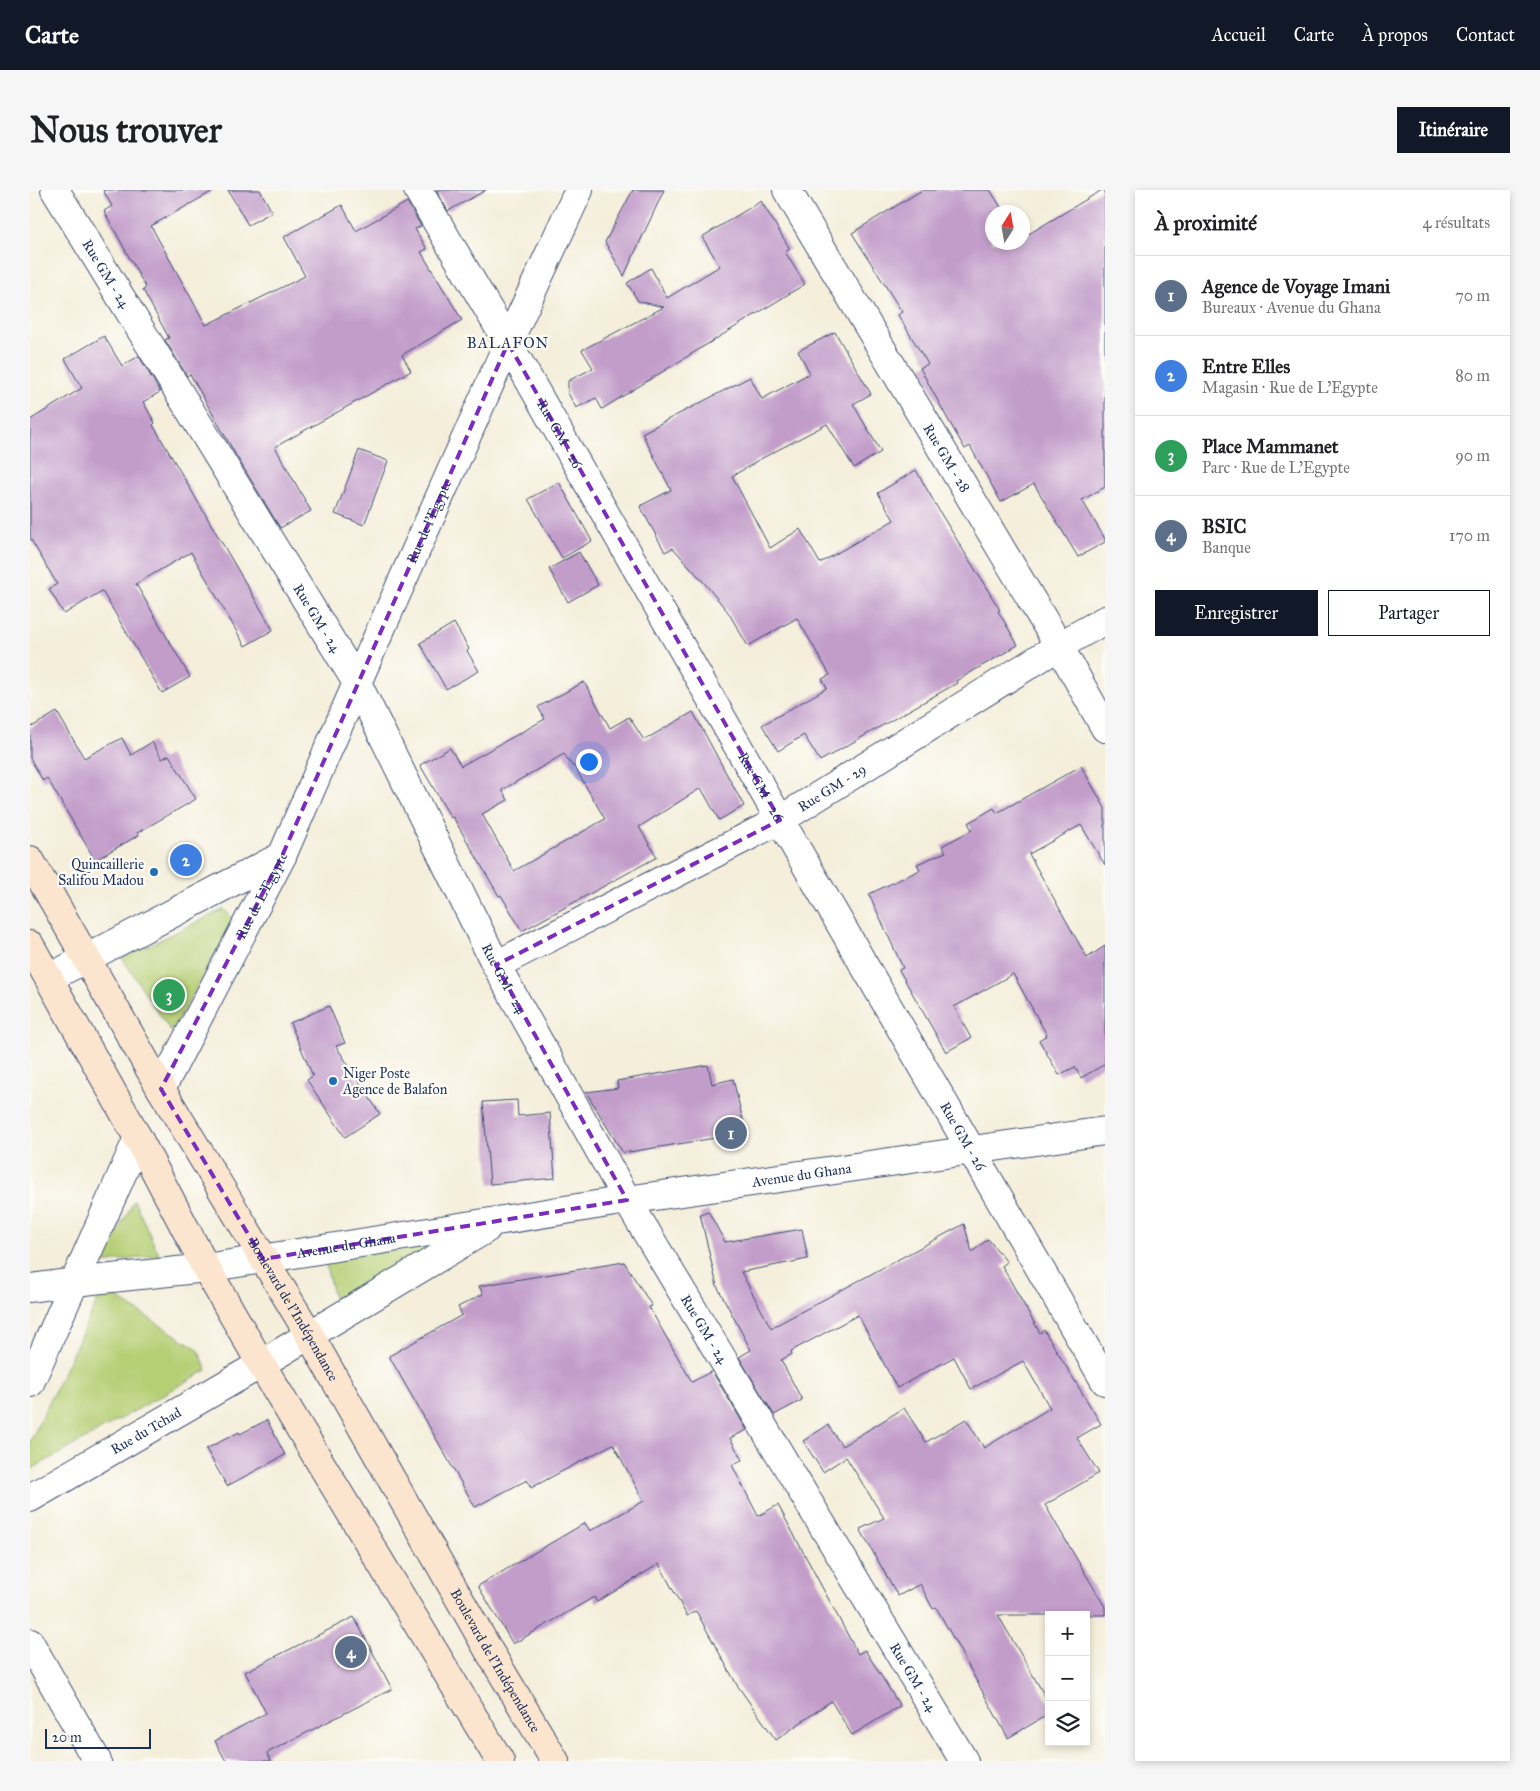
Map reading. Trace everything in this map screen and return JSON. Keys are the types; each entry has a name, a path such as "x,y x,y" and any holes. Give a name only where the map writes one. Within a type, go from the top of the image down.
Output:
{"main road":[{"name":"Boulevard de l'Indépendance","path":"30,860 161,1089 309,1334 489,1650 555,1761"},
{"path":"30,945 138,1138 206,1268 261,1364 500,1761"}],"street":[{"name":"Rue GM - 24","path":"55,190 357,683 496,965 627,1200 964,1761"},
{"name":"Rue GM - 26","path":"418,190 508,343 780,820 1105,1381"},
{"name":"Rue de l'Egypte","path":"282,856 508,343 579,190"},
{"name":"Rue GM - 28","path":"788,190 1059,646 1105,728"},
{"name":"Rue GM - 29","path":"496,965 780,820 1059,646 1105,620"},
{"name":"Rue de L'Egypte","path":"49,978 282,856"},
{"name":"Rue de L'Egypte","path":"161,1089 282,856"},
{"name":"Avenue du Ghana","path":"30,1288 263,1260 627,1200 1105,1131"},
{"path":"30,1383 138,1138"},
{"name":"Avenue du Ghana","path":"261,1364 498,1222"},
{"name":"Rue du Tchad","path":"30,1498 261,1364"},
{"path":"30,1643 97,1761"}],"highlighted area":[{"path":"508,343 780,820 496,965 627,1200 263,1259 161,1089 282,856"}],"green space":[{"path":"224,909 235,921 171,1032 122,958"},
{"path":"134,1200 159,1255 102,1263"},
{"path":"434,1239 436,1249 334,1299 324,1257"},
{"path":"103,1289 198,1349 207,1370 30,1470 30,1442"}],"building":[{"path":"103,190 215,190 151,226 206,325 305,276 284,237 342,205 356,231 407,202 421,226 415,229 427,249 421,252 462,320 402,355 411,371 275,447 311,511 280,528 190,374 187,376 165,340 169,338 143,290 146,288 104,211 112,206"},
{"path":"228,190 260,190 272,212 248,225"},
{"path":"436,190 486,190 448,211"},
{"path":"633,190 664,190 624,276 605,242"},
{"path":"922,190 990,190 1000,205 985,205 985,250 1030,250 1030,233 1105,190 1105,487 1082,500 1105,542 1078,557 1034,484 1001,502 970,446 965,449 946,416 920,368 928,364 898,315 902,312 852,233"},
{"path":"761,201 790,249 785,252 805,284 602,409 596,398 576,408 568,393 568,381 593,368 582,350 664,307 638,301 627,283 651,268 667,298 720,266 702,237"},
{"path":"835,332 871,394 853,404 881,452 854,468 827,424 732,476 770,548 800,529 820,563 894,520 878,493 916,470 1000,610 998,611 1018,645 956,681 957,683 820,761 804,735 778,751 762,725 827,688 822,679 830,675 797,618 748,646 728,612 706,585 673,548 665,552 640,506 671,490 642,433 750,377 762,399 810,373 798,351"},
{"path":"104,336 122,366 139,356 160,392 143,402 155,423 153,425 273,630 245,646 191,552 136,584 190,677 162,693 102,591 64,614 49,589 57,584 30,538 30,420 82,388 65,359"},
{"path":"359,450 388,461 364,525 335,514"},
{"path":"559,482 592,541 562,558 528,499"},
{"path":"579,552 598,585 568,602 549,569"},
{"path":"454,623 479,671 446,689 420,643"},
{"path":"584,682 610,728 629,717 644,740 693,712 744,806 719,820 701,788 639,827 657,857 522,931 420,765 450,748 461,766 545,719 538,707","holes":["564,754 605,819 514,871 482,814 508,800 502,790"]},
{"path":"57,712 84,758 122,738 131,755 152,742 162,759 169,755 196,799 95,860 47,778 43,781 30,758 30,728"},
{"path":"1081,766 1105,808 1105,865 1081,825 1029,854 1087,958 1105,946 1105,1064 1081,1078 1075,1067 1059,1075 1039,1040 1047,1035 1013,974 954,1007 971,1038 946,1052 899,970 903,968 869,894 920,870 917,864 946,852 942,846 972,830 968,823 994,808 997,813"},
{"path":"329,1006 345,1043 336,1046 380,1114 345,1137 307,1080 313,1076 290,1023"},
{"path":"708,1065 712,1084 733,1079 746,1133 623,1153 586,1092 618,1088 617,1081"},
{"path":"517,1100 518,1116 550,1113 555,1178 490,1184 483,1102"},
{"path":"708,1211 725,1242 802,1229 808,1259 741,1272 771,1328 964,1224 972,1252 988,1239 1007,1262 1002,1266 1040,1333 1044,1330 1101,1424 1077,1438 1099,1473 1045,1505 1105,1607 1105,1615 1090,1615 1090,1611 1045,1611 1045,1615 998,1615 1045,1696 1045,1716 1008,1738 936,1607 933,1609 920,1584 898,1596 860,1529 884,1518 846,1457 823,1472 803,1441 828,1425 842,1446 904,1408 926,1442 966,1419 984,1448 1050,1408 1023,1361 971,1389 954,1357 897,1388 858,1315 791,1351 792,1354 781,1360 802,1400 774,1415 739,1357 751,1350 717,1286 700,1214"},
{"path":"624,1262 652,1306 649,1307 692,1382 712,1371 747,1430 730,1438 742,1460 732,1465 758,1516 778,1505 858,1654 865,1650 900,1706 852,1735 831,1701 776,1740 737,1685 696,1611 687,1616 659,1564 597,1602 594,1597 513,1644 478,1586 585,1523 590,1531 644,1501 613,1444 531,1488 527,1480 475,1507 389,1356 462,1315 458,1307 483,1294 479,1286"},
{"path":"267,1420 285,1455 227,1486 206,1449"},
{"path":"354,1617 392,1689 267,1753 271,1761 226,1761 215,1741 266,1713 245,1672"}],"place":[{"name":"Entre Elles","path":"186,860"},
{"name":"Quincaillerie Salifou Madou","path":"154,872"},
{"name":"Place Mammanet","path":"169,995"},
{"name":"Niger Poste Agence de Balafon","path":"333,1081"},
{"name":"Agence de Voyage Imani","path":"731,1133"},
{"name":"BSIC","path":"351,1652"}],"district":[{"name":"BALAFON","path":"508,343"}]}
